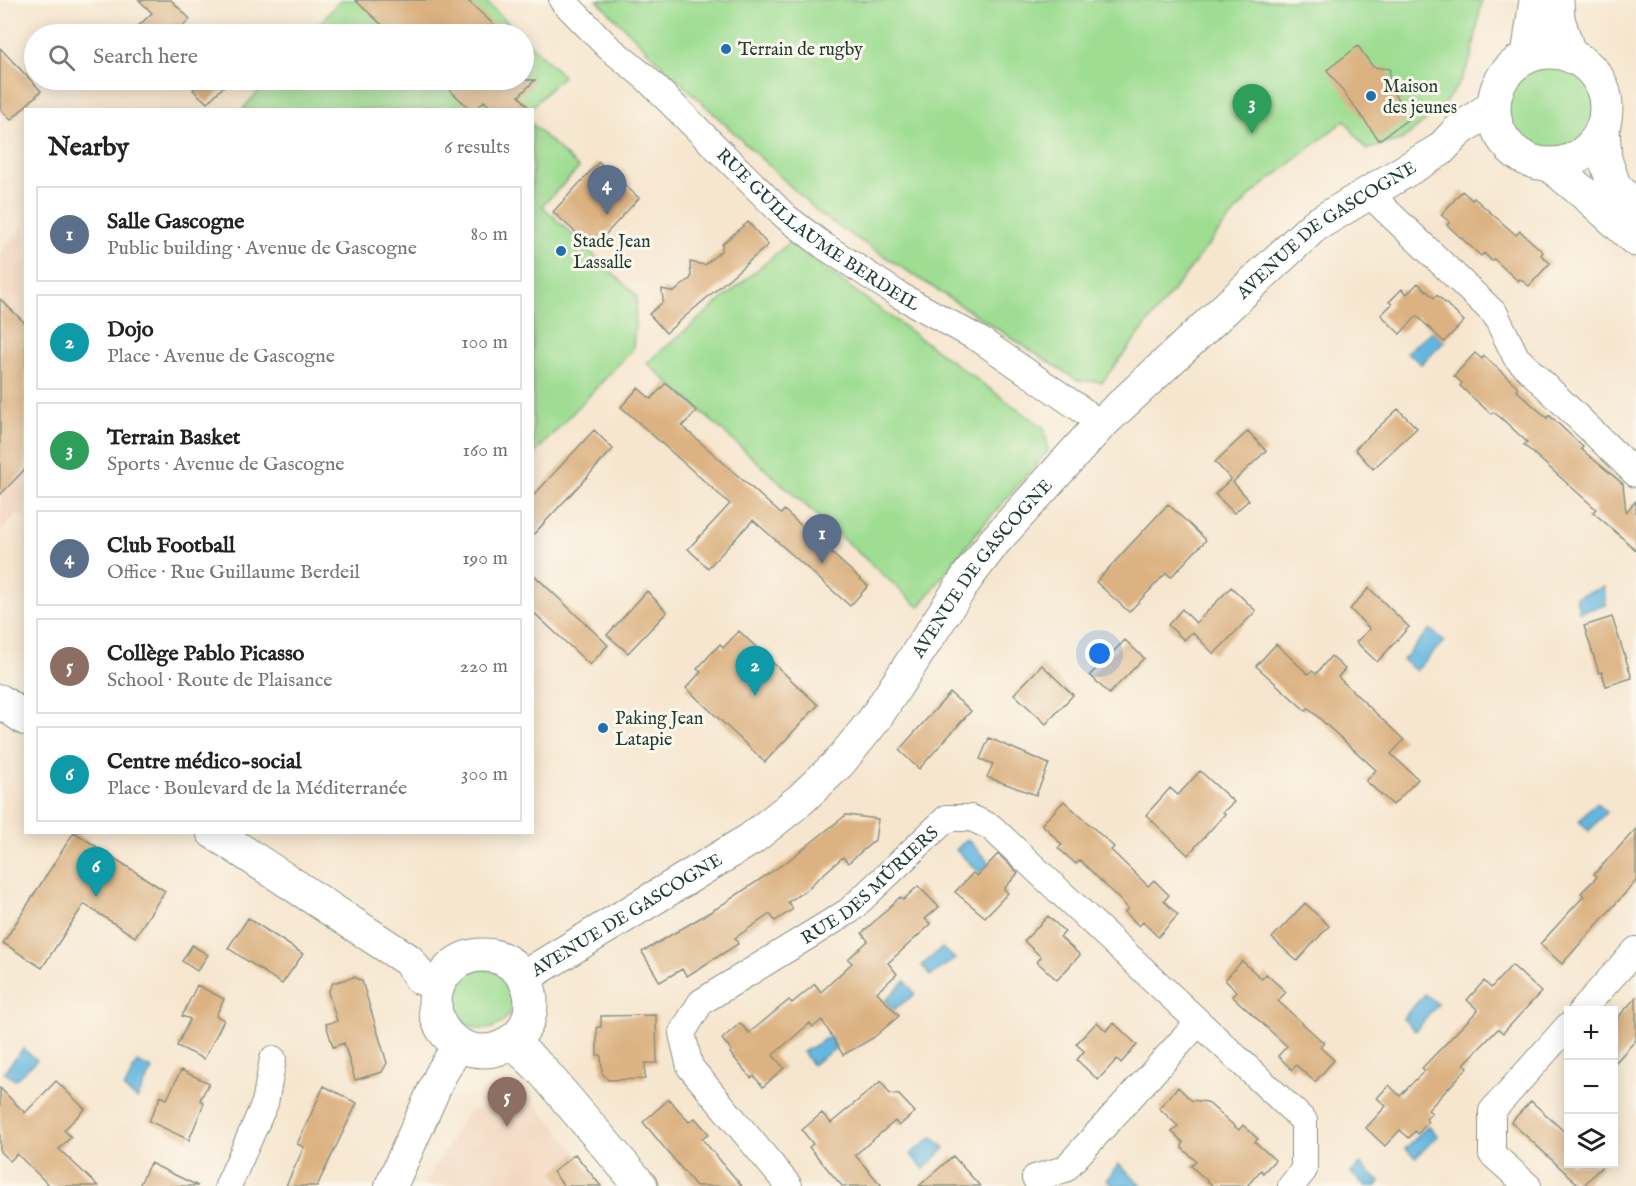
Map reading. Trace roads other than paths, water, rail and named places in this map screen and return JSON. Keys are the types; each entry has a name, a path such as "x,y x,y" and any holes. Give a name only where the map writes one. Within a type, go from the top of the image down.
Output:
{"main road":[{"path":"1528,56 1536,0"},
{"path":"1557,0 1558,20 1570,56"},
{"path":"1603,128 1594,143 1582,155 1567,162 1550,165 1535,163 1509,148 1500,135 1493,106 1496,90 1503,76 1515,64 1528,56 1542,52 1557,52 1583,63 1594,73 1606,100 1603,128 1605,159 1614,185 1636,210"},
{"name":"AVENUE DE GASCOGNE","path":"524,977 751,839 800,800 832,770 874,720 968,576 988,550 1099,426 1314,226 1440,150 1458,131 1493,106"},
{"name":"AVENUE DE GASCOGNE","path":"1440,150 1488,145 1509,148"},
{"path":"1550,165 1636,240"},
{"path":"0,701 24,718"},
{"path":"216,834 408,960 445,976"},
{"path":"486,955 508,961 524,977 531,1002 520,1031 502,1047 480,1050 459,1044 444,1031 436,1014 435,1004 445,976 464,959 486,955"},
{"path":"520,1031 541,1069 641,1186"}],"street":[{"name":"RUE GUILLAUME BERDEIL","path":"562,0 608,47 646,78 786,217 824,246 899,295 982,341 1085,412 1099,426"},
{"path":"1368,193 1495,314 1516,357 1636,474"},
{"name":"RUE DES MÛRIERS","path":"789,1186 690,1067 682,1033 701,1002 849,911 947,818 971,818 991,827 1304,1121 1304,1170 1291,1186"},
{"path":"1586,1006 1636,950"},
{"path":"1035,1178 1065,1169 1198,1023"},
{"path":"1528,1186 1492,1154 1492,1111 1564,1032"},
{"path":"391,1186 441,1074 459,1044"},
{"path":"228,1186 265,1103 273,1059"}],"water":[{"path":"1432,331 1444,342 1421,364 1407,352"},
{"path":"1604,587 1606,605 1579,612 1576,597"},
{"path":"1430,629 1444,641 1416,671 1403,660"},
{"path":"1596,803 1606,812 1589,831 1579,821"},
{"path":"967,839 990,863 980,873 956,850"},
{"path":"942,948 955,959 930,976 922,965"},
{"path":"905,981 915,994 893,1010 886,1000"},
{"path":"1425,994 1438,1004 1415,1031 1403,1018"},
{"path":"830,1036 836,1048 812,1065 803,1052"},
{"path":"23,1049 37,1060 15,1080 4,1072"},
{"path":"137,1062 152,1069 137,1099 124,1089"},
{"path":"1428,1126 1438,1136 1416,1157 1405,1149"},
{"path":"933,1137 945,1148 924,1169 910,1154"},
{"path":"1119,1164 1142,1186 1115,1186 1107,1180"},
{"path":"1360,1164 1380,1182 1377,1186 1366,1186 1351,1173"}],"place":[{"name":"Terrain de rugby","path":"726,49"},
{"name":"Maison des jeunes","path":"1371,96"},
{"name":"Terrain Basket","path":"1252,134"},
{"name":"Club Football","path":"607,215"},
{"name":"Stade Jean Lassalle","path":"561,251"},
{"name":"Salle Gascogne","path":"822,564"},
{"name":"Dojo","path":"755,696"},
{"name":"Paking Jean Latapie","path":"603,728"},
{"name":"Centre médico-social","path":"96,897"},
{"name":"Collège Pablo Picasso","path":"507,1127"}]}
